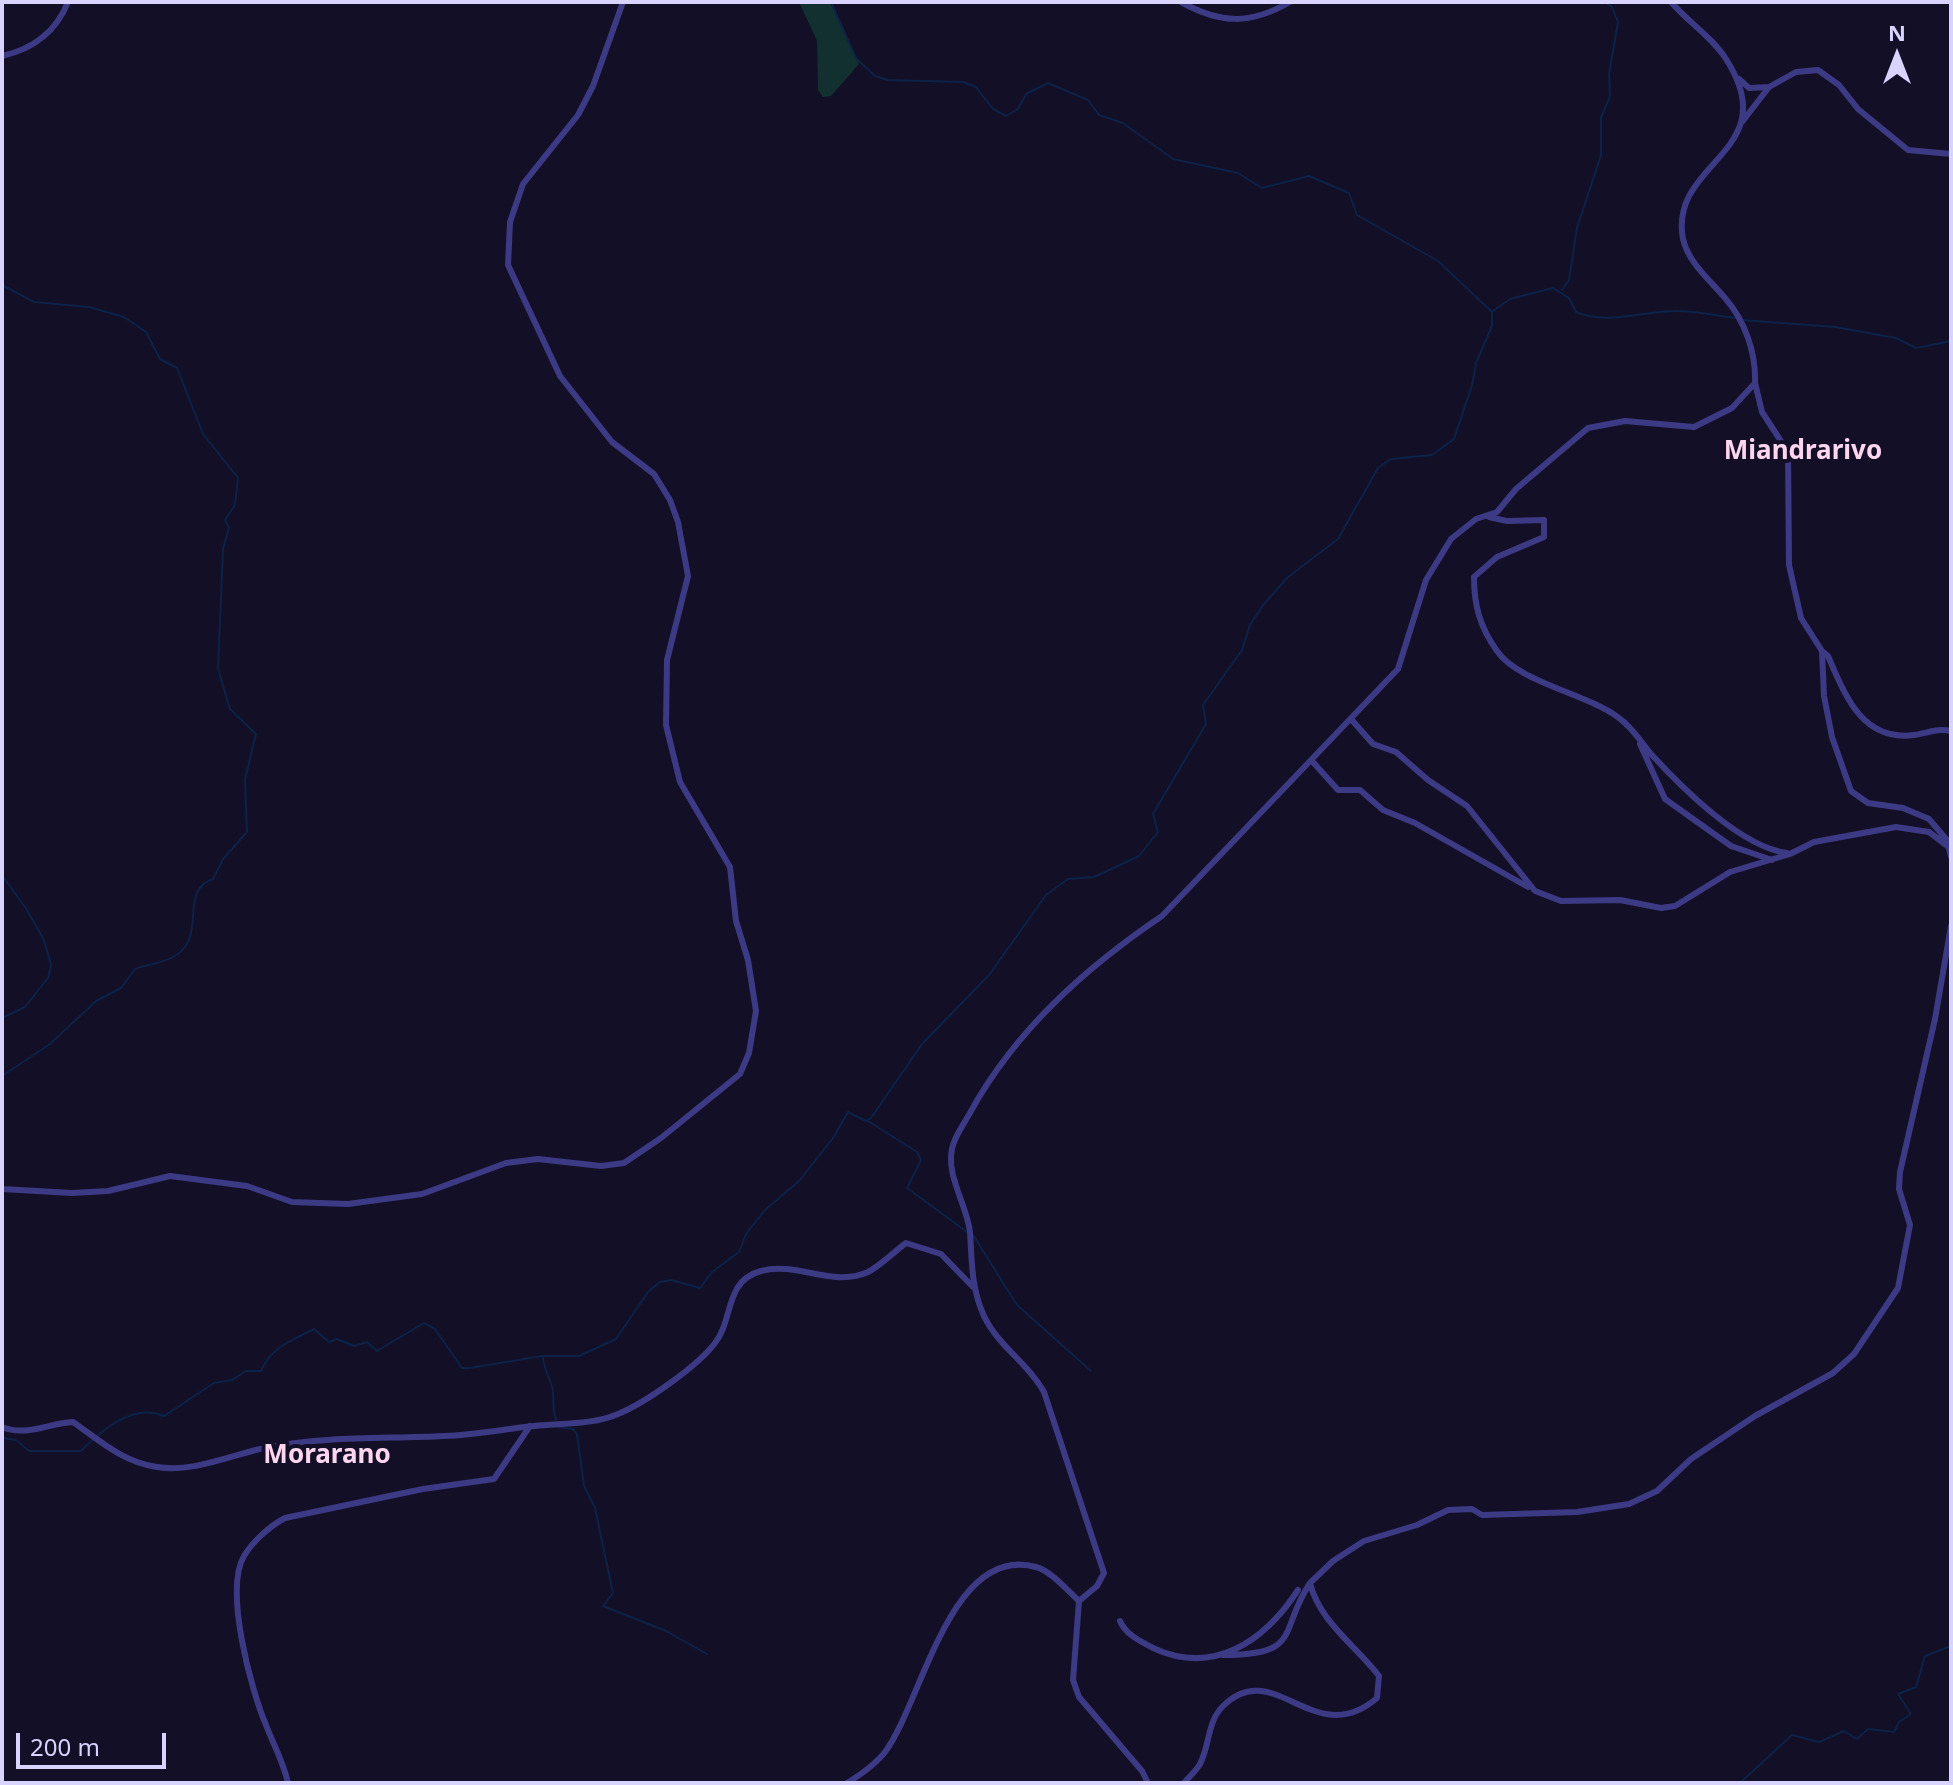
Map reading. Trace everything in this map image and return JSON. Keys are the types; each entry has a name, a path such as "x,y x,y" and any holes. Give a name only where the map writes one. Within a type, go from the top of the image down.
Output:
{"street":[{"path":"2,56 20,52 43,39 68,2"},
{"path":"2,1189 72,1193 108,1191 170,1176 247,1186 292,1202 348,1204 422,1194 506,1163 538,1159 601,1166 624,1163 661,1138 740,1074 749,1053 756,1011 748,960 736,921 730,867 680,782 666,725 667,660 688,576 678,522 670,500 654,474 612,442 560,376 508,265 510,222 523,184 578,115 593,86 623,2"},
{"path":"1181,2 1206,16 1232,20 1266,14 1290,2"},
{"path":"1671,2 1721,52 1736,77 1743,98 1742,122"},
{"path":"1951,154 1908,150 1858,109 1839,85 1822,71 1796,72 1769,87 1742,122 1730,146 1695,185 1685,204 1682,223 1684,242 1691,256 1739,318 1755,364 1755,383 1762,412 1788,452 1789,565 1801,618 1859,717 1871,728 1889,735 1913,735 1936,729 1951,731"},
{"path":"1736,77 1749,88 1769,87"},
{"path":"1489,517 1516,489 1588,428 1625,421 1694,427 1732,408 1755,383"},
{"path":"1148,1783 1142,1771 1079,1697 1073,1680 1079,1601 1097,1586 1104,1573 1044,1392 1037,1379 1003,1345 985,1317 973,1287 966,1206 956,1185 951,1151 1000,1066 1037,1018 1125,941 1162,916 1398,669 1436,558 1451,539 1476,519 1544,520 1547,529 1544,537 1497,557 1474,577 1479,621 1498,653 1545,683 1620,718 1729,825 1757,845 1790,854"},
{"path":"1822,651 1824,696 1832,737 1851,791 1868,803 1921,814 1938,828 1950,848 1951,857"},
{"path":"1351,719 1373,744 1396,752 1428,780 1467,806 1535,891"},
{"path":"1637,737 1665,799 1731,846 1751,856 1773,860"},
{"path":"1312,761 1338,790 1360,790 1383,810 1415,823 1535,891 1561,901 1620,900 1661,908 1675,906 1730,872 1790,854 1814,842 1896,827 1929,832 1950,848"},
{"path":"1120,1621 1138,1641 1169,1655 1207,1660 1280,1644 1289,1635 1299,1599 1310,1583 1333,1561 1364,1541 1417,1525 1448,1510 1472,1509 1482,1515 1577,1512 1629,1504 1657,1491 1691,1459 1803,1386 1833,1373 1854,1354 1898,1288 1908,1250 1910,1225 1899,1189 1900,1172 1935,1019 1951,926"},
{"path":"2,1427 11,1430 39,1429 73,1422 125,1458 160,1468 196,1466 268,1447 330,1438 443,1436 556,1424 618,1415 671,1381 713,1346 725,1330 729,1300 744,1280 760,1271 791,1268 829,1277 854,1277 871,1271 906,1243 941,1254 973,1287"},
{"path":"288,1783 282,1757 265,1724 238,1634 244,1557 269,1528 285,1518 423,1489 494,1479 530,1426"},
{"path":"847,1783 885,1752 900,1728 950,1616 965,1592 993,1570 1011,1565 1037,1567 1079,1601"},
{"path":"1184,1783 1200,1763 1212,1720 1223,1706 1253,1688 1270,1691 1288,1703 1315,1712 1361,1712 1377,1698 1381,1686 1379,1676 1349,1639 1327,1620 1310,1583"},
{"path":"1223,1655 1265,1630 1298,1590"}],"green space":[{"path":"799,2 830,2 859,64 831,96 823,97 818,90 817,41"}],"waterway":[{"path":"2,1438 16,1440 29,1451 81,1451 119,1420 141,1413 164,1416 214,1383 232,1380 246,1371 261,1371 277,1350 314,1329 329,1342 337,1339 354,1346 367,1342 377,1351 424,1323 435,1329 462,1368 542,1356 579,1356 616,1339 648,1292 660,1282 671,1280 700,1288 712,1272 739,1252 746,1234 765,1210 799,1181 833,1138 848,1112 866,1121 871,1118 922,1044 989,975 1046,895 1068,879 1094,877 1139,856 1158,832 1153,814 1206,724 1203,705 1242,650 1250,625 1264,604 1288,577 1338,539 1378,468 1391,459 1432,455 1454,439 1476,363 1492,326 1492,312 1438,261 1357,215 1349,193 1309,176 1262,188 1238,173 1173,159 1123,123 1099,115 1088,100 1048,83 1026,94 1018,109 1006,116 993,109 976,87 963,82 888,80 875,76 856,58 831,2"},
{"path":"1562,290 1569,280 1577,228 1601,155 1601,118 1610,96 1609,74 1618,22 1612,7 1605,2"},
{"path":"2,285 34,302 89,307 124,317 146,332 160,359 177,368 203,434 238,478 235,505 225,520 229,528 223,549 218,669 230,709 256,734 245,779 247,832 223,859 213,879 197,892 186,945 173,957 135,969 121,988 96,1001 50,1044 2,1076"},
{"path":"1493,311 1510,299 1553,288 1569,298 1576,312 1601,318 1665,311 1735,318"},
{"path":"1742,320 1835,327 1896,338 1916,348 1951,341"},
{"path":"2,875 44,940 51,965 48,978 25,1007 2,1018"},
{"path":"868,1121 917,1152 921,1160 907,1188 967,1232"},
{"path":"973,1235 1017,1305 1091,1371"},
{"path":"543,1358 552,1388 556,1420"},
{"path":"557,1427 573,1429 577,1434 584,1486 595,1508 613,1593 603,1606 666,1631 707,1654"},
{"path":"1740,1783 1792,1735 1819,1742 1844,1731 1857,1739 1868,1729 1894,1732 1899,1722 1911,1714 1898,1694 1916,1687 1925,1656 1951,1646"}],"district":[{"name":"Miandrarivo","path":"1803,452"},
{"name":"Morarano","path":"327,1456"}]}
